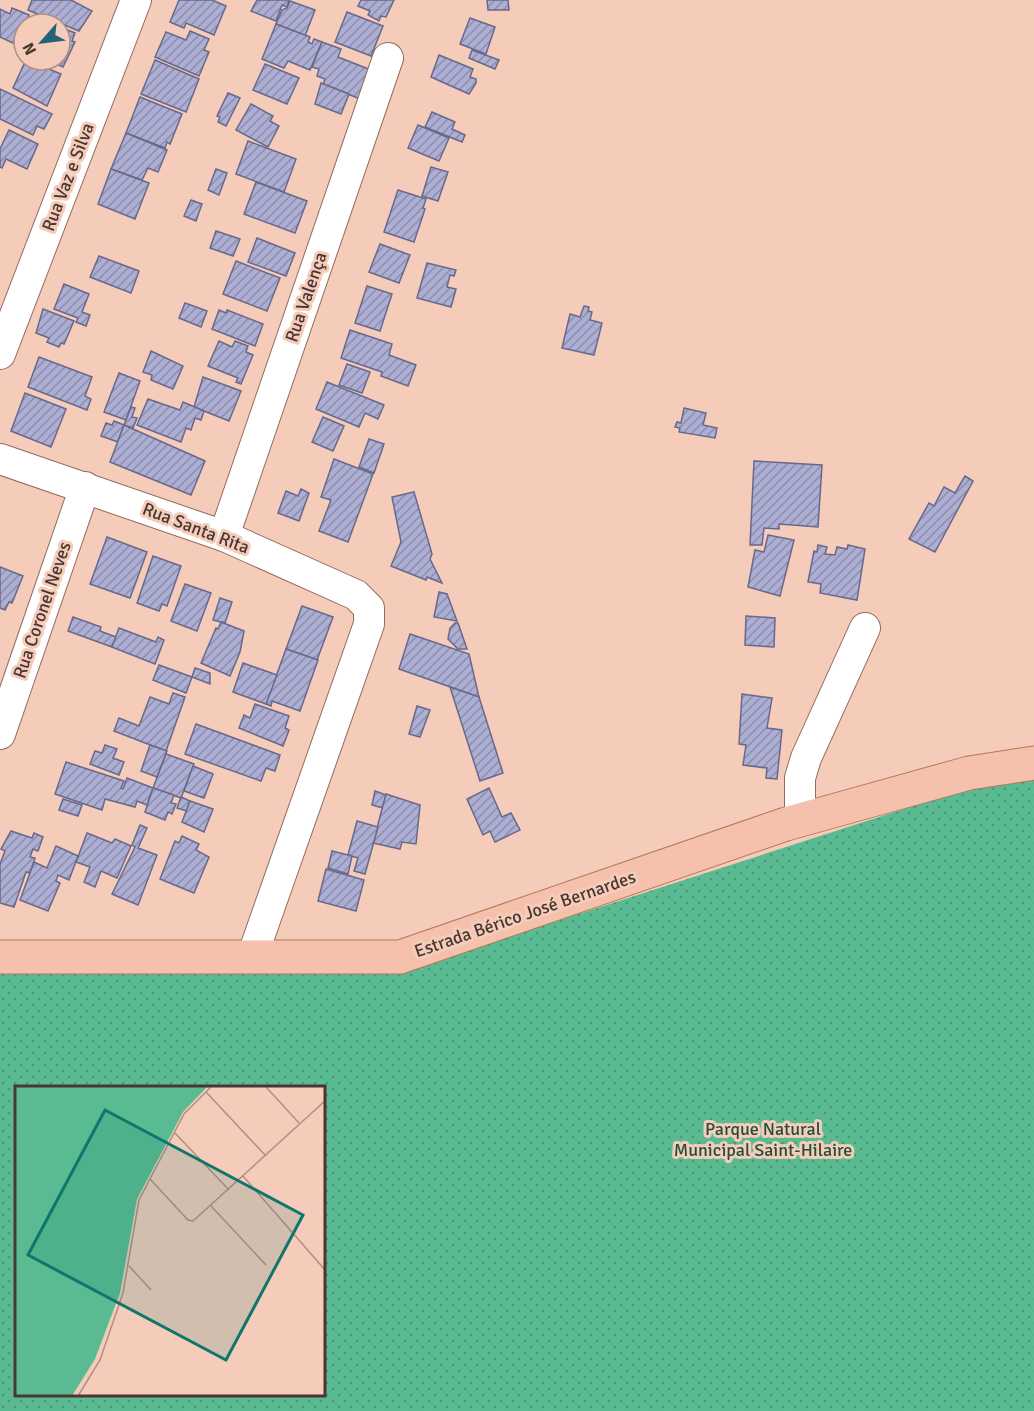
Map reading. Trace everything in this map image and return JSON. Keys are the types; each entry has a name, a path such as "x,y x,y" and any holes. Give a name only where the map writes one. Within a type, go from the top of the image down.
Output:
{"main road":[{"name":"Estrada Bérico José Bernardes","path":"0,957 400,957 800,820 969,773 1034,763"}],"street":[{"name":"Rua Vaz e Silva","path":"0,354 136,0"},
{"name":"Rua Valença","path":"224,536 388,58"},
{"name":"Rua Santa Rita","path":"0,459 224,536 356,595 369,608 369,624 252,957"},
{"name":"Rua Coronel Neves","path":"0,734 85,487"},
{"path":"800,820 800,778 806,758 865,628"}],"green space":[{"name":"Parque Natural Municipal Saint-Hilaire","path":"1034,779 1034,1411 0,1411 0,971 405,970 972,787"}],"building":[{"path":"32,0 71,0 92,11 79,31 72,28 72,12 28,10"},
{"path":"179,0 212,0 226,6 214,35 186,23 184,28 170,22"},
{"path":"257,0 289,0 287,7 282,5 276,21 251,11"},
{"path":"361,0 394,0 386,17 381,16 379,21 368,15 370,11 358,6"},
{"path":"487,0 508,0 509,10 488,10"},
{"path":"290,1 315,10 305,36 276,24 282,10 287,8"},
{"path":"12,8 22,12 12,12 12,43 0,37 0,9 10,14"},
{"path":"347,12 383,26 371,56 335,42"},
{"path":"470,18 495,27 486,54 460,44"},
{"path":"276,24 310,37 308,42 312,44 314,39 322,42 310,70 288,61 284,68 262,59"},
{"path":"190,31 209,39 204,50 209,52 199,76 155,57 166,32 186,40"},
{"path":"322,42 341,49 338,57 371,70 360,99 323,84 325,79 317,76 319,69 312,67"},
{"path":"472,50 499,60 495,69 469,58"},
{"path":"439,55 473,69 470,77 476,79 476,83 469,94 431,77"},
{"path":"155,60 199,79 186,112 141,94"},
{"path":"265,64 299,78 287,104 253,90"},
{"path":"20,72 61,74 47,106 13,88"},
{"path":"321,83 349,94 341,114 315,104"},
{"path":"0,89 52,114 44,129 37,126 33,135 0,119"},
{"path":"228,93 240,98 226,126 218,122 220,117 217,116"},
{"path":"140,97 182,114 170,144 167,142 165,148 126,133"},
{"path":"251,104 273,116 270,121 279,126 268,147 236,130"},
{"path":"432,112 455,122 452,129 465,135 462,142 425,127"},
{"path":"418,125 449,138 439,161 408,148"},
{"path":"9,130 38,144 27,169 6,159 2,168 0,167 0,149"},
{"path":"126,133 167,150 158,172 148,168 142,180 111,169"},
{"path":"248,141 296,159 284,192 236,174"},
{"path":"431,167 448,172 438,201 422,196"},
{"path":"111,169 149,183 135,219 98,204"},
{"path":"216,169 227,173 219,195 208,190"},
{"path":"256,182 307,201 295,233 244,214"},
{"path":"398,190 426,199 414,242 384,232"},
{"path":"191,200 202,204 196,221 184,216"},
{"path":"216,231 240,239 233,256 210,248"},
{"path":"257,238 295,253 286,276 248,262"},
{"path":"380,244 410,255 399,283 369,272"},
{"path":"99,256 139,271 131,293 90,277"},
{"path":"236,261 280,278 267,311 223,294"},
{"path":"427,263 456,270 454,276 450,275 447,287 456,289 451,307 417,298"},
{"path":"64,284 89,294 82,312 90,315 86,326 76,322 78,318 54,309"},
{"path":"367,286 392,294 380,331 355,323"},
{"path":"185,303 207,311 201,327 179,318"},
{"path":"584,306 589,307 588,311 592,312 590,320 602,323 594,355 562,348 570,314 580,317"},
{"path":"43,309 74,321 64,344 61,343 59,347 47,342 49,338 36,333"},
{"path":"219,310 226,313 227,310 263,324 255,346 212,329"},
{"path":"350,330 392,344 389,355 416,365 408,386 381,376 382,372 341,358"},
{"path":"219,341 232,347 235,341 248,346 246,352 253,355 241,384 236,382 238,378 208,366"},
{"path":"151,351 183,366 173,389 151,380 152,375 143,372"},
{"path":"39,357 92,377 85,396 91,399 87,410 28,387"},
{"path":"347,364 370,372 362,393 339,385"},
{"path":"119,373 140,381 126,420 104,412"},
{"path":"203,377 241,391 229,421 194,407"},
{"path":"327,382 384,405 378,419 365,413 359,427 316,409"},
{"path":"25,393 66,409 51,447 11,431"},
{"path":"148,399 180,410 183,402 204,411 201,420 195,418 191,430 186,428 181,442 137,425"},
{"path":"131,407 135,408 132,417 137,418 133,428 124,425"},
{"path":"684,408 706,413 703,425 717,428 715,438 679,432 680,428 675,427 677,422 681,423"},
{"path":"323,417 344,426 333,451 312,442"},
{"path":"114,421 124,425 118,442 101,436 106,423 112,425"},
{"path":"124,425 205,461 191,495 110,462"},
{"path":"369,439 384,444 374,473 359,467"},
{"path":"334,459 373,474 348,542 319,531 331,500 321,497"},
{"path":"754,461 822,465 818,527 779,524 779,529 764,528 762,545 750,545"},
{"path":"965,476 973,481 935,552 909,539 929,503 934,506 944,487 955,493"},
{"path":"301,489 309,493 299,521 278,513 286,491 298,496"},
{"path":"414,492 432,554 430,559 442,583 427,577 426,580 391,566 401,542 392,497"},
{"path":"768,535 794,540 780,596 748,587 755,550 764,552"},
{"path":"107,537 147,552 130,598 90,584"},
{"path":"818,545 827,547 825,554 835,555 837,547 847,549 848,545 865,549 857,600 820,593 821,584 808,582 814,551 817,552"},
{"path":"153,556 181,566 167,606 162,604 159,611 137,603"},
{"path":"0,567 23,576 12,603 9,602 5,610 0,608"},
{"path":"185,584 211,593 197,631 171,621"},
{"path":"439,592 447,594 457,621 434,617"},
{"path":"220,598 232,602 225,623 213,620"},
{"path":"302,606 333,617 317,660 286,649"},
{"path":"746,616 775,618 774,647 745,645"},
{"path":"73,617 101,627 100,631 116,637 112,647 68,631"},
{"path":"221,622 244,631 240,652 230,676 201,663 216,628 218,629"},
{"path":"458,623 467,649 458,649 448,639 450,628"},
{"path":"119,628 156,642 158,637 164,640 155,664 112,647"},
{"path":"410,634 469,654 479,697 399,669"},
{"path":"286,649 318,660 300,711 272,701 271,706 266,704"},
{"path":"243,663 277,675 266,704 233,692"},
{"path":"159,665 192,677 186,693 153,680"},
{"path":"195,668 210,673 210,684 192,677"},
{"path":"450,687 479,697 503,773 480,781"},
{"path":"173,693 185,697 166,751 114,731 119,718 139,726 150,697 169,704"},
{"path":"742,694 772,698 767,728 782,730 777,779 766,778 767,768 743,765 746,745 739,744"},
{"path":"255,704 289,716 285,728 289,730 283,746 239,728 244,715 250,718"},
{"path":"417,706 430,710 420,737 409,734"},
{"path":"196,724 280,755 275,771 266,768 261,781 185,754"},
{"path":"105,745 117,749 113,758 124,762 119,775 90,764 95,751 102,753"},
{"path":"150,745 167,751 157,777 141,771"},
{"path":"166,754 194,764 181,798 153,788"},
{"path":"66,762 124,781 121,788 123,789 127,778 153,788 147,805 137,801 135,807 105,799 102,810 55,794"},
{"path":"193,766 213,774 204,798 184,791"},
{"path":"153,788 174,795 171,803 176,804 172,814 168,812 165,820 145,812"},
{"path":"489,788 502,817 511,813 520,830 495,842 490,831 483,835 467,799"},
{"path":"375,791 386,795 383,808 372,805"},
{"path":"386,794 420,805 416,844 402,842 400,849 373,843"},
{"path":"181,797 190,801 187,811 177,808"},
{"path":"63,799 82,805 78,816 59,810"},
{"path":"190,801 213,809 204,832 182,822"},
{"path":"357,821 378,827 365,874 354,871 358,858 348,855"},
{"path":"140,825 147,828 138,848 157,855 138,905 112,894 135,847 132,845"},
{"path":"11,831 32,838 34,833 43,837 38,851 33,849 30,857 35,858 30,873 26,872 14,907 0,903 0,864 5,851 1,849"},
{"path":"87,833 112,843 115,839 131,846 117,878 101,871 95,887 84,882 90,867 76,862"},
{"path":"182,836 199,844 196,850 209,857 194,893 160,879 175,841 179,843"},
{"path":"56,846 78,856 69,880 58,875 56,881 60,883 48,911 20,900 34,862 47,868"},
{"path":"332,851 352,856 348,874 328,868"},
{"path":"326,869 364,880 356,911 318,901"}]}
